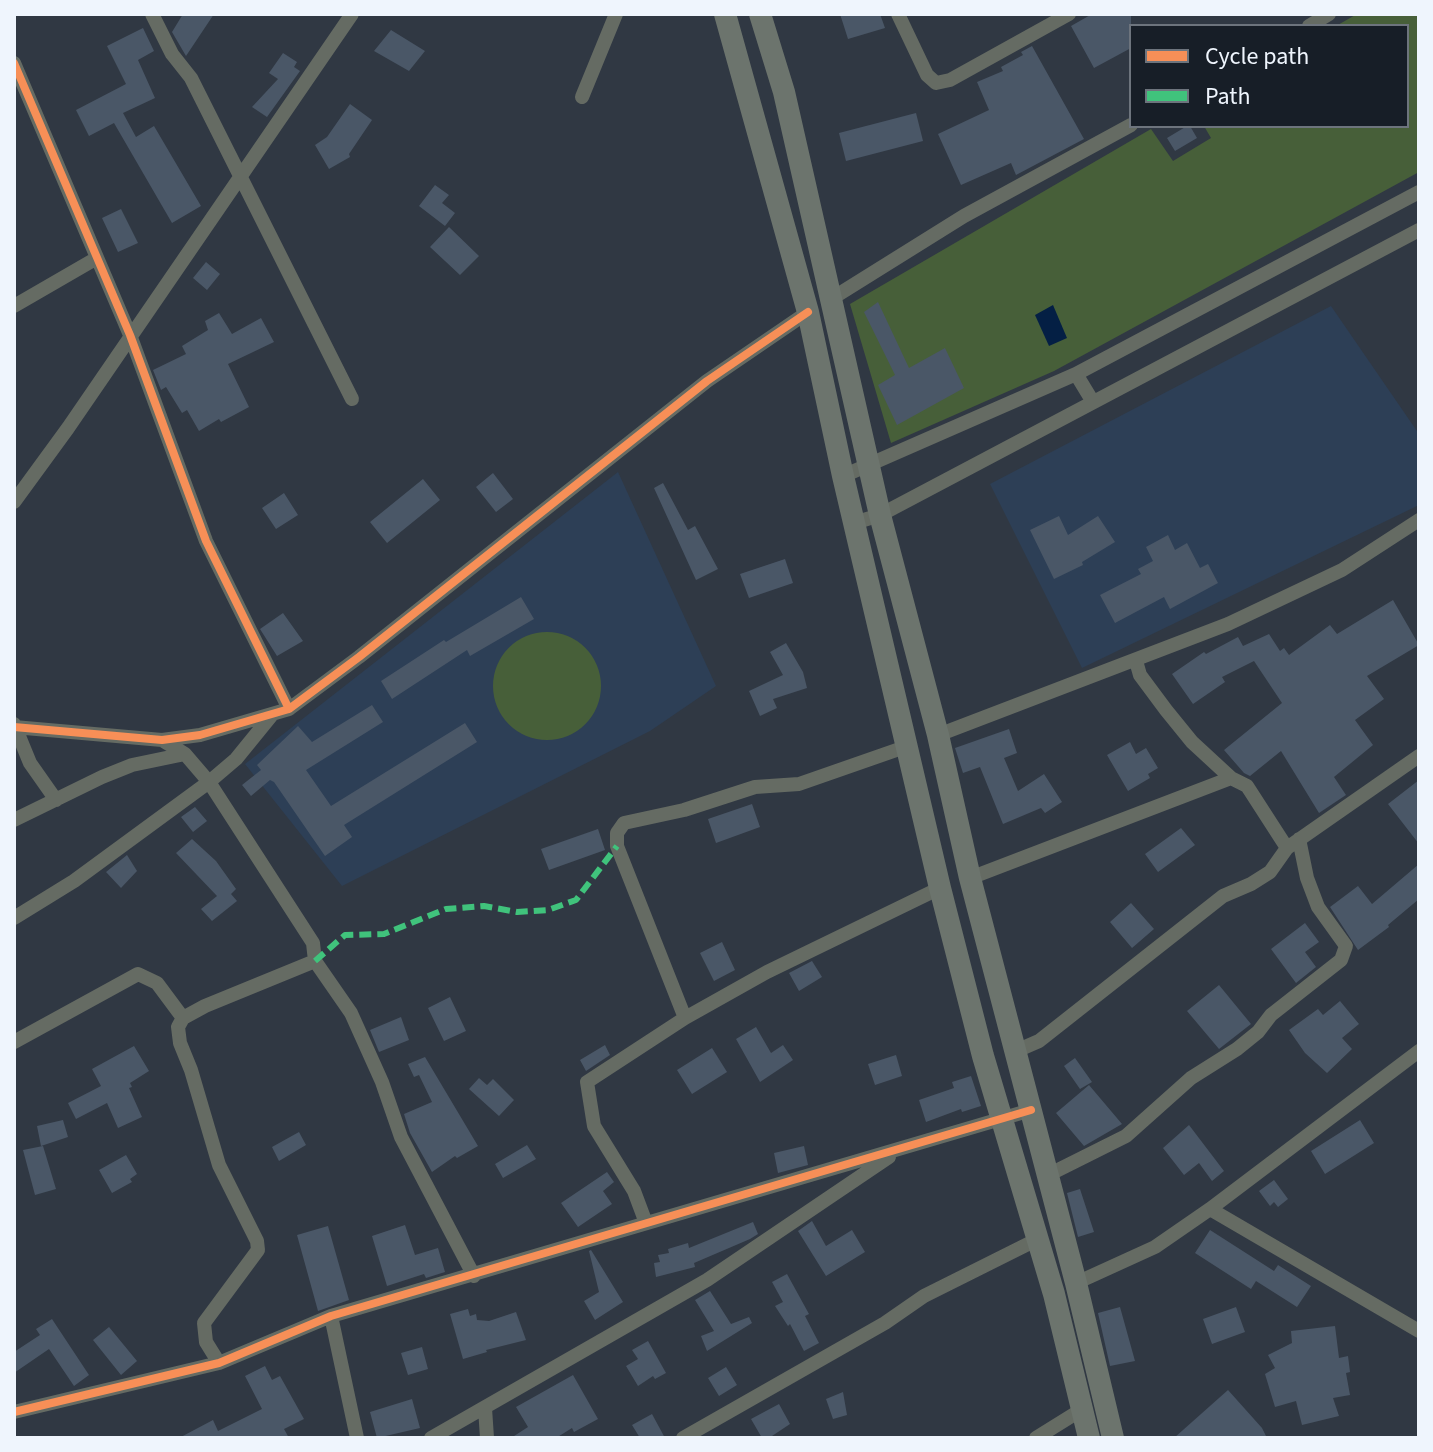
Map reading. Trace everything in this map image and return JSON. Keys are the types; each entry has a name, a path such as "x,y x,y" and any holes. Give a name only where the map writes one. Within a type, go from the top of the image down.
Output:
{"main road":[{"path":"725,14 808,312 843,476 940,888 1001,1119 1054,1294 1089,1438"},
{"path":"760,14 784,92 880,515 1113,1438"}],"street":[{"path":"152,14 172,54 191,78 352,399"},
{"path":"14,502 240,180 352,14"},
{"path":"582,97 616,14"},
{"path":"898,14 927,75 936,83 950,80 1069,14"},
{"path":"14,63 130,335 206,541 289,709"},
{"path":"831,299 964,216 1129,126"},
{"path":"843,476 1076,374 1419,192"},
{"path":"854,523 880,515 1419,230"},
{"path":"14,306 97,258"},
{"path":"56,800 30,763 14,726 162,740 200,735 289,709 707,381 808,312"},
{"path":"1076,374 1093,402"},
{"path":"938,735 1228,624 1342,570 1419,520"},
{"path":"1048,1175 1126,1136 1191,1078 1258,1032 1271,1015 1341,960 1346,946 1318,907 1293,844 1247,786 1231,778 1192,742 1140,675 1136,661"},
{"path":"14,918 74,881 209,782 236,759 271,716"},
{"path":"162,740 185,754 209,782 313,943 315,961 351,1013 382,1082 401,1137 474,1276"},
{"path":"685,1018 617,846 617,833 624,823 684,810 755,787 799,784 908,746"},
{"path":"14,820 132,765 185,754"},
{"path":"1016,1051 1039,1041 1223,896 1270,872 1293,844 1419,756"},
{"path":"970,878 1231,778"},
{"path":"646,1223 634,1191 594,1126 586,1088 591,1078 685,1018 767,972 940,888"},
{"path":"219,1363 206,1342 204,1323 258,1250 257,1241 219,1165 180,1043 178,1027 183,1018 205,1006 315,961"},
{"path":"14,1042 138,974 157,983 183,1018"},
{"path":"1076,1283 1155,1247 1419,1051"},
{"path":"14,1412 219,1363 331,1316 1031,1110"},
{"path":"432,1438 707,1280 903,1148"},
{"path":"1210,1209 1419,1331"},
{"path":"683,1438 885,1323 924,1296 1038,1239"},
{"path":"331,1316 357,1438"},
{"path":"485,1408 487,1438"},
{"path":"1036,1438 1081,1410"}],"shaded area":[{"path":"1331,306 1419,434 1419,505 1082,668 990,484"},
{"path":"618,472 716,686 650,731 342,886 245,764"}],"green space":[{"path":"1357,14 1419,14 1419,172 1054,371 891,443 850,304 1151,129 1173,161 1211,138 1205,128 1409,128 1409,24 1340,24"},
{"path":"547,632 568,636 585,648 597,665 601,686 597,707 585,724 568,736 547,740 526,736 509,724 497,707 493,686 497,665 509,648 526,636"}],"water":[{"path":"1053,305 1067,338 1049,346 1035,315"}],"building":[{"path":"183,14 214,14 186,56 172,32"},
{"path":"840,14 880,14 885,28 848,39"},
{"path":"1092,14 1131,14 1129,49 1094,68 1071,26"},
{"path":"143,28 154,51 138,60 155,98 123,113 136,137 154,126 201,206 172,223 114,123 89,136 76,110 126,84 107,46"},
{"path":"391,30 425,51 409,71 374,51"},
{"path":"1032,46 1084,139 1016,175 1011,163 961,185 938,134 989,110 977,82 1003,71 1001,67 1023,55 1021,52"},
{"path":"283,53 297,62 294,67 300,71 267,117 252,107 278,79 269,73"},
{"path":"350,104 372,120 350,157 329,169 315,145 327,137"},
{"path":"916,113 923,141 846,161 839,133"},
{"path":"1184,128 1191,128 1197,138 1175,151 1167,138"},
{"path":"435,185 449,195 442,203 455,213 445,226 419,206"},
{"path":"121,209 138,243 118,252 102,218"},
{"path":"449,227 479,256 460,275 430,247"},
{"path":"206,262 220,274 207,290 193,278"},
{"path":"878,302 909,368 945,348 964,388 897,425 878,385 895,375 864,312"},
{"path":"219,313 232,334 261,318 274,342 228,364 249,407 199,431 187,410 182,413 166,387 161,390 153,370 186,354 182,346 208,330 205,321"},
{"path":"493,473 513,499 496,512 476,487"},
{"path":"423,479 440,500 387,543 370,522"},
{"path":"663,483 688,530 695,526 718,569 696,580 654,488"},
{"path":"284,493 298,515 276,529 262,508"},
{"path":"1059,516 1068,535 1098,516 1115,542 1082,562 1083,565 1054,579 1030,530"},
{"path":"1168,535 1175,550 1187,543 1200,568 1208,564 1218,583 1170,609 1164,597 1115,623 1100,595 1141,574 1138,569 1153,561 1146,547"},
{"path":"785,559 793,583 749,598 740,574"},
{"path":"521,597 534,619 470,656 467,650 392,699 381,681 444,640 446,642"},
{"path":"1393,600 1419,645 1367,676 1384,699 1355,720 1373,745 1334,777 1346,795 1319,813 1281,751 1250,776 1224,750 1282,703 1254,661 1222,677 1225,682 1193,704 1172,674 1204,652 1206,654 1238,637 1243,646 1269,634 1280,651 1284,648 1289,655 1330,625 1337,634"},
{"path":"283,613 303,641 277,656 260,629"},
{"path":"786,643 803,672 807,688 773,699 777,708 760,716 749,691 783,675 770,652"},
{"path":"372,705 383,722 306,770 331,806 465,723 477,742 344,825 352,837 325,856 274,782 270,780 251,796 242,785 261,770 257,765 298,726 312,742"},
{"path":"1009,729 1017,753 1004,758 1018,791 1044,774 1062,802 1045,813 1041,808 1003,824 980,767 963,773 955,748"},
{"path":"1130,742 1136,754 1146,748 1158,768 1148,774 1150,778 1128,791 1107,755"},
{"path":"1419,780 1419,844 1388,804"},
{"path":"752,804 760,827 716,843 708,819"},
{"path":"195,807 207,821 193,832 181,817"},
{"path":"1181,828 1195,845 1158,872 1145,854"},
{"path":"598,829 605,850 549,870 541,849"},
{"path":"192,839 216,861 236,889 231,894 237,901 212,921 201,909 217,896 176,853"},
{"path":"127,855 137,871 121,888 106,872"},
{"path":"1419,864 1419,899 1358,950 1330,907 1358,886 1372,904"},
{"path":"1131,903 1154,929 1132,948 1110,922"},
{"path":"1305,923 1319,942 1305,952 1316,967 1296,983 1271,949"},
{"path":"722,942 735,970 714,981 700,953"},
{"path":"812,961 822,977 799,991 789,973"},
{"path":"1219,985 1251,1024 1219,1049 1187,1011"},
{"path":"450,997 466,1031 444,1041 428,1008"},
{"path":"1340,1001 1359,1024 1342,1038 1352,1049 1327,1073 1305,1053 1289,1030 1318,1009 1323,1015"},
{"path":"401,1017 409,1040 379,1052 370,1030"},
{"path":"756,1027 771,1053 783,1045 793,1060 760,1082 736,1039"},
{"path":"605,1045 610,1055 586,1071 580,1060"},
{"path":"134,1046 149,1071 130,1083 132,1087 129,1088 142,1117 118,1128 107,1103 76,1119 68,1103 101,1086 92,1069"},
{"path":"712,1048 727,1072 692,1094 677,1070"},
{"path":"896,1055 902,1076 875,1085 868,1064"},
{"path":"425,1057 478,1146 457,1158 455,1156 432,1172 410,1133 404,1114 432,1102 419,1075 414,1077 408,1064"},
{"path":"1075,1058 1092,1082 1080,1089 1064,1066"},
{"path":"971,1076 981,1106 962,1112 961,1109 926,1122 919,1100 954,1088 952,1082"},
{"path":"479,1078 487,1085 493,1079 514,1100 499,1116 469,1089"},
{"path":"1089,1085 1122,1124 1084,1146 1056,1113"},
{"path":"63,1120 68,1137 41,1146 37,1126"},
{"path":"1360,1120 1374,1143 1325,1174 1311,1151"},
{"path":"1189,1125 1224,1171 1212,1181 1199,1163 1184,1175 1163,1148"},
{"path":"299,1132 306,1145 279,1161 272,1147"},
{"path":"527,1145 536,1159 503,1178 495,1164"},
{"path":"43,1146 56,1189 35,1195 23,1150"},
{"path":"804,1146 808,1165 778,1173 774,1153"},
{"path":"126,1155 137,1174 130,1179 132,1182 112,1193 99,1170"},
{"path":"607,1172 614,1182 603,1191 612,1204 578,1227 561,1203"},
{"path":"1274,1180 1288,1199 1278,1207 1274,1202 1270,1206 1259,1191"},
{"path":"1080,1189 1094,1232 1078,1237 1067,1193"},
{"path":"812,1221 826,1246 852,1230 865,1252 826,1276 798,1231"},
{"path":"753,1222 758,1234 750,1239 694,1263 695,1267 656,1277 654,1263 660,1262 658,1255 669,1253 668,1249 688,1243 689,1248"},
{"path":"405,1225 415,1255 438,1248 445,1272 426,1278 424,1274 387,1286 372,1236"},
{"path":"328,1226 349,1300 318,1311 297,1235"},
{"path":"1210,1230 1274,1271 1278,1265 1311,1286 1297,1307 1256,1281 1251,1289 1195,1253"},
{"path":"591,1250 623,1302 595,1320 584,1301 599,1292"},
{"path":"787,1274 809,1314 805,1316 819,1343 804,1351 790,1324 788,1326 775,1306 783,1302 772,1282"},
{"path":"710,1291 731,1324 749,1317 752,1323 707,1351 701,1336 714,1331 695,1300"},
{"path":"1120,1307 1135,1361 1110,1366 1098,1313"},
{"path":"1236,1307 1245,1332 1212,1344 1203,1319"},
{"path":"468,1309 470,1316 476,1314 477,1320 489,1321 516,1312 526,1340 463,1359 450,1314"},
{"path":"52,1319 89,1375 74,1386 49,1349 14,1373 14,1352 40,1335 36,1329"},
{"path":"1335,1326 1339,1358 1348,1356 1350,1372 1346,1373 1350,1395 1333,1398 1339,1416 1302,1425 1296,1401 1275,1407 1265,1374 1275,1368 1268,1355 1292,1343 1291,1331"},
{"path":"109,1327 137,1361 121,1375 93,1340"},
{"path":"648,1341 666,1373 655,1379 653,1376 638,1386 626,1366 638,1359 632,1350"},
{"path":"422,1347 428,1369 408,1375 401,1353"},
{"path":"265,1366 272,1380 280,1376 304,1419 284,1429 289,1438 179,1438 213,1420 218,1431 262,1409 245,1376"},
{"path":"726,1367 737,1385 719,1396 708,1378"},
{"path":"573,1375 598,1419 574,1432 572,1428 556,1438 511,1438 528,1427 516,1407"},
{"path":"1228,1390 1262,1428 1267,1438 1174,1438"},
{"path":"843,1392 847,1415 833,1419 826,1399"},
{"path":"412,1399 420,1428 377,1438 370,1412"},
{"path":"779,1404 790,1424 769,1438 762,1438 751,1419"},
{"path":"652,1414 665,1438 640,1438 632,1425"}],"marked path":[{"path":"315,961 345,935 384,934 446,909 484,906 517,912 548,910 576,900 617,846"}],"cycle path":[{"path":"14,63 130,335 206,541 289,709"},
{"path":"14,727 162,740 200,735 289,709 707,381 808,312"},
{"path":"14,1412 219,1363 331,1316 1031,1110"}]}
